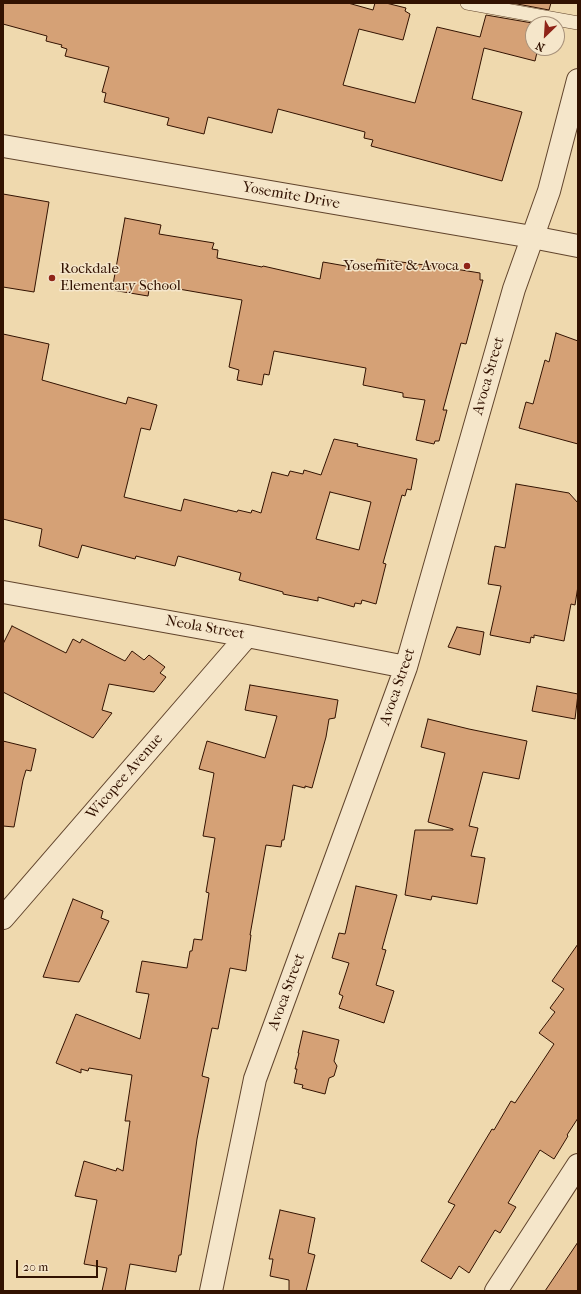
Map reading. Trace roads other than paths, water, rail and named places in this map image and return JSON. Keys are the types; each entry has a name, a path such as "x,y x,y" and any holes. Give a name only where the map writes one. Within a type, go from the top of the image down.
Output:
{"street":[{"name":"Avoca Street","path":"211,1291 255,1079 406,667 514,289 548,191 578,80"},
{"name":"Yosemite Drive","path":"3,146 578,246"},
{"name":"Neola Street","path":"3,592 247,636 406,667"},
{"name":"Wicopee Avenue","path":"3,918 247,636"},
{"path":"496,1291 578,1165"}],"lane":[{"path":"466,3 578,23"}],"place":[{"name":"Yosemite & Avoca","path":"467,266"},
{"name":"Rockdale Elementary School","path":"52,278"}]}
